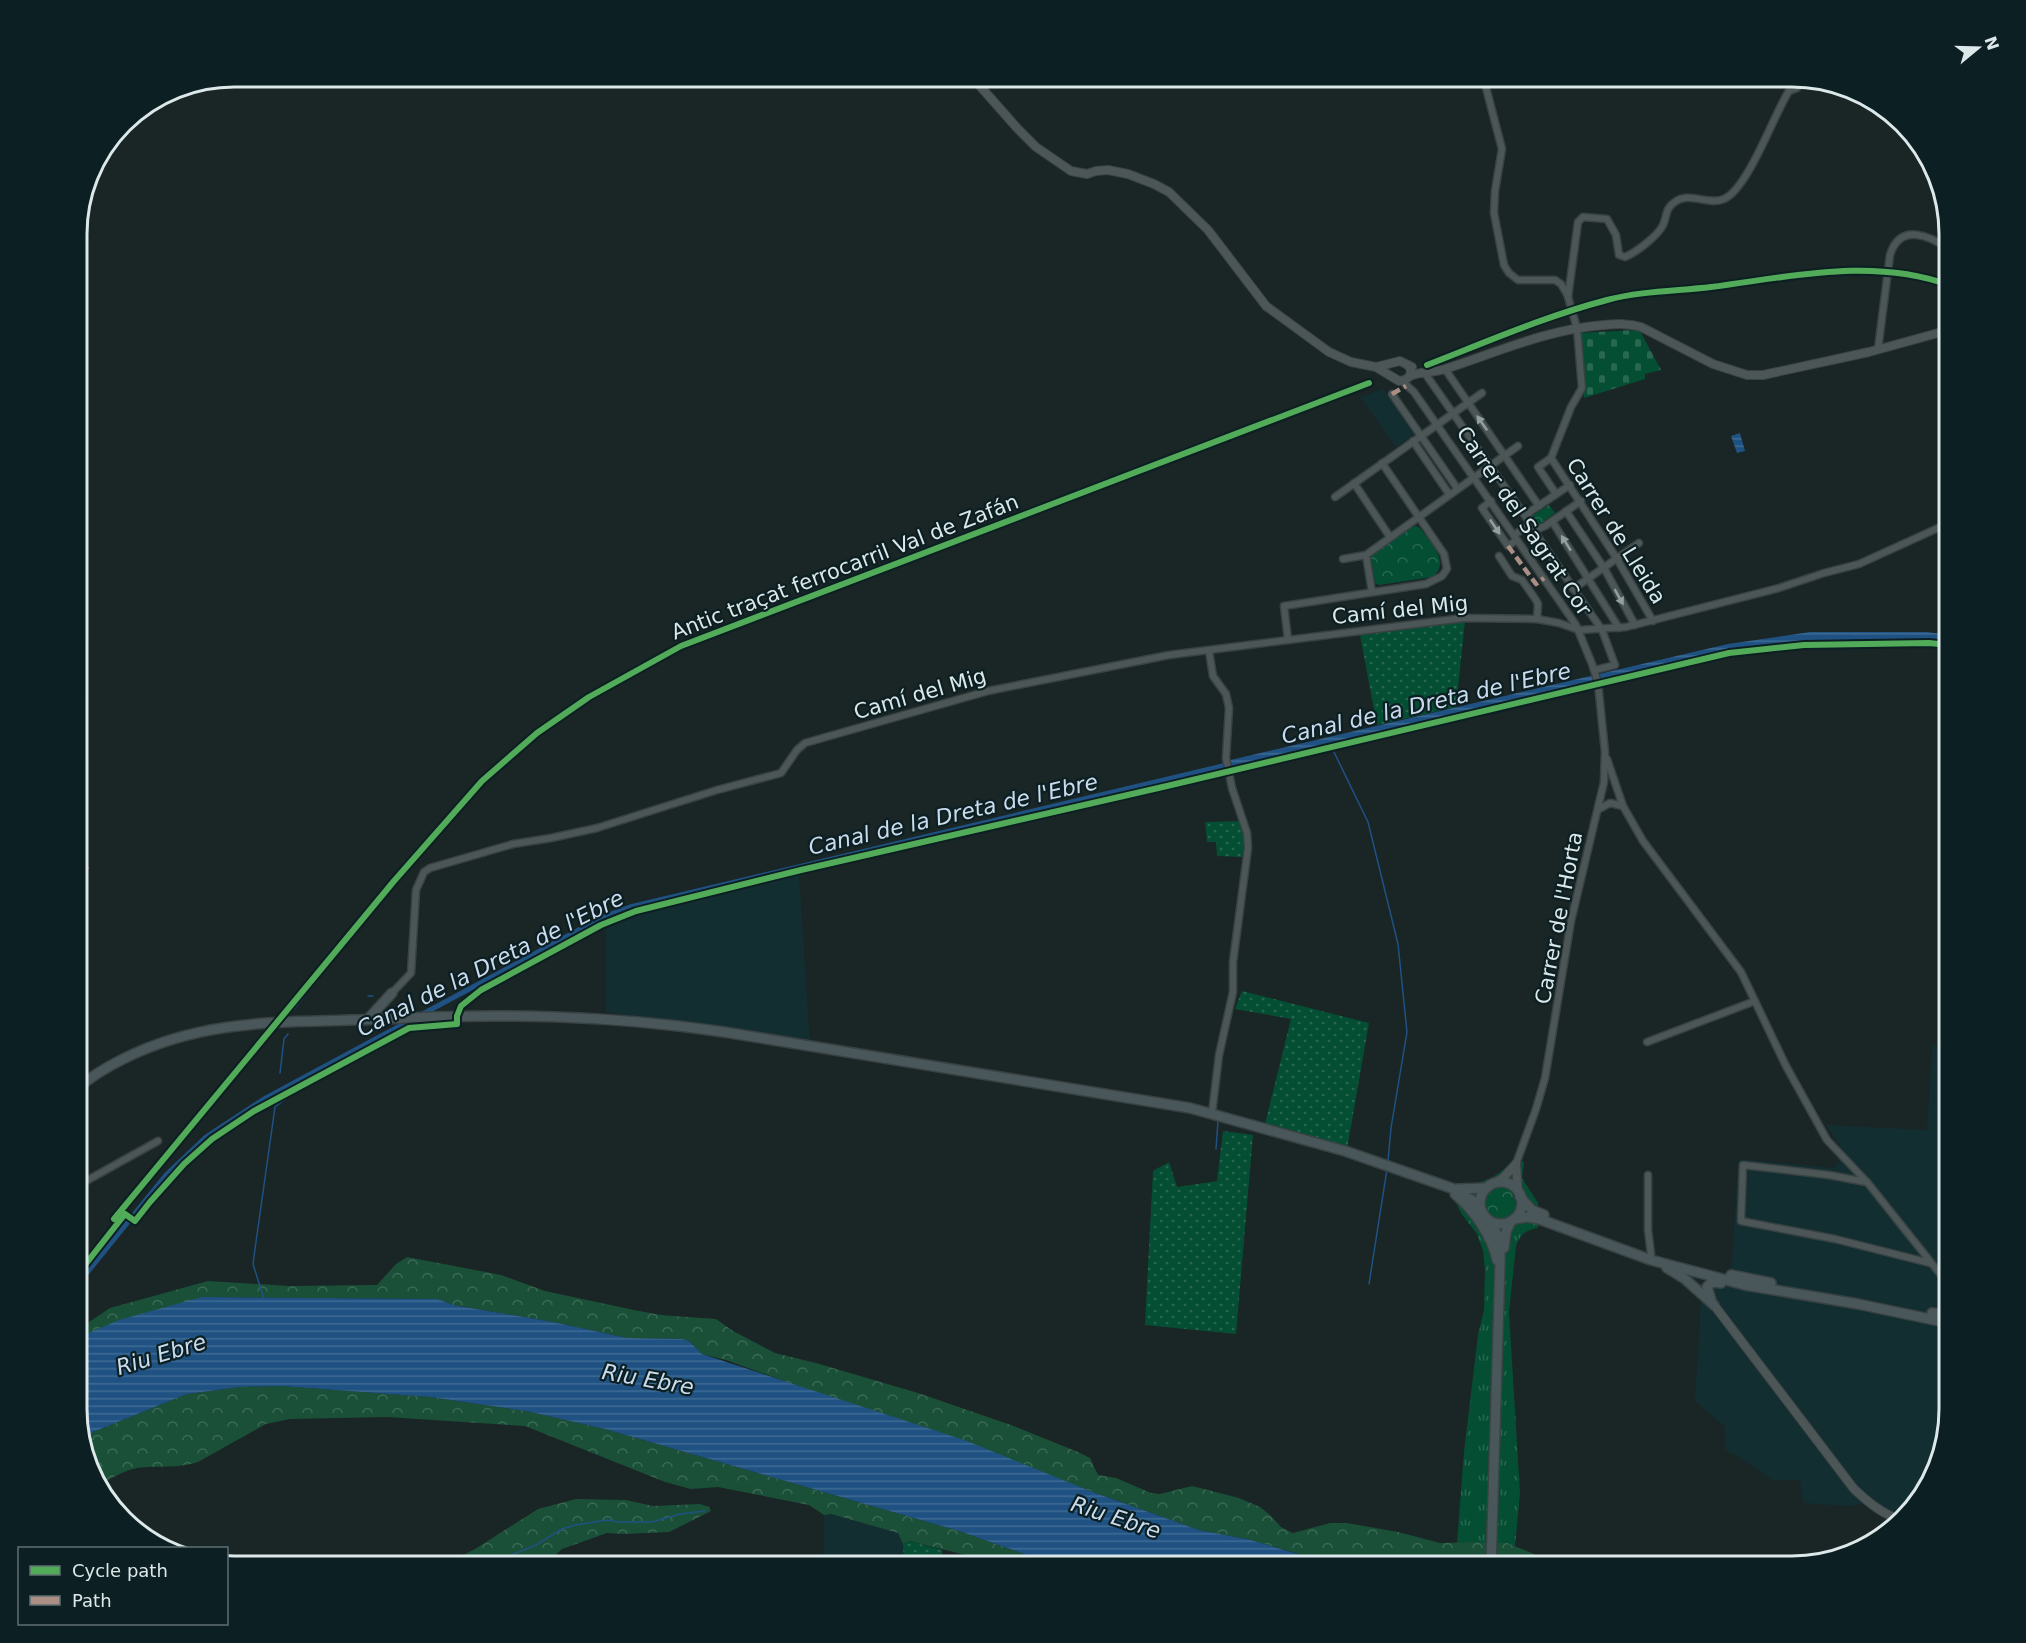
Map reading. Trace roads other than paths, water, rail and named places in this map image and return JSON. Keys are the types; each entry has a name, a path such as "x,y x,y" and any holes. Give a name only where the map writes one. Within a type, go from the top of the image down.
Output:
{"main road":[{"path":"87,1080 110,1065 141,1050 198,1031 229,1026 369,1018 382,1013 392,993"},
{"path":"382,1013 394,1018 556,1015 669,1024 1138,1098 1212,1113 1334,1148 1454,1189 1472,1200 1490,1222 1500,1240 1495,1493 1497,1556"},
{"path":"1418,1176 1428,1184 1456,1195 1467,1206 1492,1245 1497,1259 1498,1290"},
{"path":"1454,1189 1471,1190 1509,1184 1535,1212 1651,1257 1739,1277 1939,1315"},
{"path":"1480,1209 1481,1197 1491,1186"},
{"path":"1492,1556 1504,1238 1521,1209 1519,1195"},
{"path":"1490,1222 1501,1224 1533,1217 1651,1257 1745,1285"},
{"path":"1505,1255 1513,1230 1521,1224 1536,1221 1554,1224"},
{"path":"1651,1257 1685,1279 1714,1305"},
{"path":"1714,1305 1707,1291 1707,1287 1712,1282 1745,1285 1858,1304 1939,1321"}],"street":[{"path":"982,87 1036,147 1071,171 1087,174 1108,170 1128,174 1169,192 1208,230 1266,306 1337,356 1354,363 1376,367 1393,377 1407,378 1423,372 1445,369 1506,347 1577,328 1628,324 1641,327 1713,364 1747,375 1763,375 1878,350 1939,333"},
{"path":"1486,87 1502,149 1494,213 1504,265 1509,273 1518,280 1555,280 1561,284 1569,297 1577,328 1582,388 1571,407 1551,458 1538,467 1556,494"},
{"path":"1569,297 1578,222 1583,217 1607,219 1616,235 1619,255 1624,257 1632,254 1663,225 1667,210 1675,201 1684,198 1717,201 1734,194 1762,147 1785,97 1789,91 1797,87"},
{"path":"1878,350 1889,262 1895,244 1912,234 1926,236 1939,243"},
{"path":"1376,367 1402,361 1423,372 1602,630 1615,665 1595,672"},
{"path":"1393,377 1391,370 1395,363"},
{"path":"1407,378 1411,370 1408,364"},
{"path":"1445,369 1539,506"},
{"name":"Carrer del Sagrat Cor","path":"1407,378 1414,392 1579,630 1595,672"},
{"path":"1335,496 1482,393"},
{"path":"1392,394 1457,488"},
{"path":"1413,441 1449,494"},
{"path":"1343,559 1366,555 1473,476 1518,446"},
{"name":"Carrer de Lleida","path":"1551,458 1581,501 1653,621"},
{"path":"1288,640 1284,606 1426,584 1442,576 1447,569 1444,554 1382,463"},
{"path":"1354,483 1390,537"},
{"path":"1530,525 1528,513 1570,485"},
{"path":"1491,501 1482,508 1508,546 1530,525 1552,521 1581,501"},
{"path":"1566,511 1604,568 1635,625"},
{"path":"1552,521 1619,628"},
{"name":"Camí del Mig","path":"392,993 411,973 416,890 424,872 430,868 513,844 597,828 781,772 805,743 988,691 1143,659 1464,618 1537,619 1579,630 1602,630 1635,625 1779,588 1860,564 1939,528"},
{"path":"1574,589 1640,543"},
{"path":"1366,555 1372,592"},
{"path":"1499,556 1512,576 1522,580 1536,600 1537,619"},
{"path":"1209,651 1213,676 1226,694 1229,708 1228,770 1247,833 1248,849 1233,962 1233,992 1219,1055 1212,1113"},
{"name":"Carrer de l'Horta","path":"1516,1164 1545,1078 1571,921 1602,794 1605,752 1595,672"},
{"path":"1605,752 1623,806 1643,841 1741,972 1786,1066 1823,1134 1839,1155 1867,1182 1939,1273"},
{"path":"1602,794 1612,792 1618,794"},
{"path":"1602,794 1613,803 1623,806"},
{"path":"1599,809 1613,803"},
{"path":"1647,1042 1755,1001"},
{"path":"87,1180 158,1141"},
{"path":"1491,1186 1503,1178 1516,1164"},
{"path":"1516,1164 1519,1195"},
{"path":"1867,1182 1743,1165 1741,1221 1835,1239 1930,1263"},
{"path":"1648,1175 1648,1230 1651,1257"},
{"path":"1714,1305 1854,1489 1870,1504 1892,1517"}],"water":[{"path":"1740,433 1745,451 1737,453 1731,436"},
{"path":"1810,632 1939,634 1939,641 1843,640 1737,650 1223,770 1222,762 1728,644"},
{"name":"Riu Ebre","path":"202,1297 438,1299 453,1305 553,1322 627,1338 683,1339 690,1342 702,1354 967,1441 1090,1491 1199,1530 1251,1540 1305,1556 1030,1556 959,1531 605,1429 526,1411 430,1397 281,1386 240,1387 187,1394 89,1435 87,1419 87,1334 119,1320"}],"waterway":[{"path":"1333,750 1368,822 1398,944 1407,1032 1391,1128 1388,1161"},
{"name":"Canal de la Dreta de l'Ebre","path":"419,1016 603,917 630,907 1227,765"},
{"path":"294,1009 305,995"},
{"path":"368,996 373,996"},
{"name":"Canal de la Dreta de l'Ebre","path":"87,1273 166,1175 206,1137 264,1099 411,1020"},
{"path":"280,1073 284,1039 288,1034"},
{"path":"264,1299 253,1264 275,1107 288,1097"},
{"path":"1216,1110 1220,1111"},
{"path":"1216,1149 1218,1121"},
{"path":"1369,1284 1387,1169"},
{"path":"509,1556 536,1545 562,1529 575,1525 608,1520 652,1522 680,1514 705,1511"}]}
